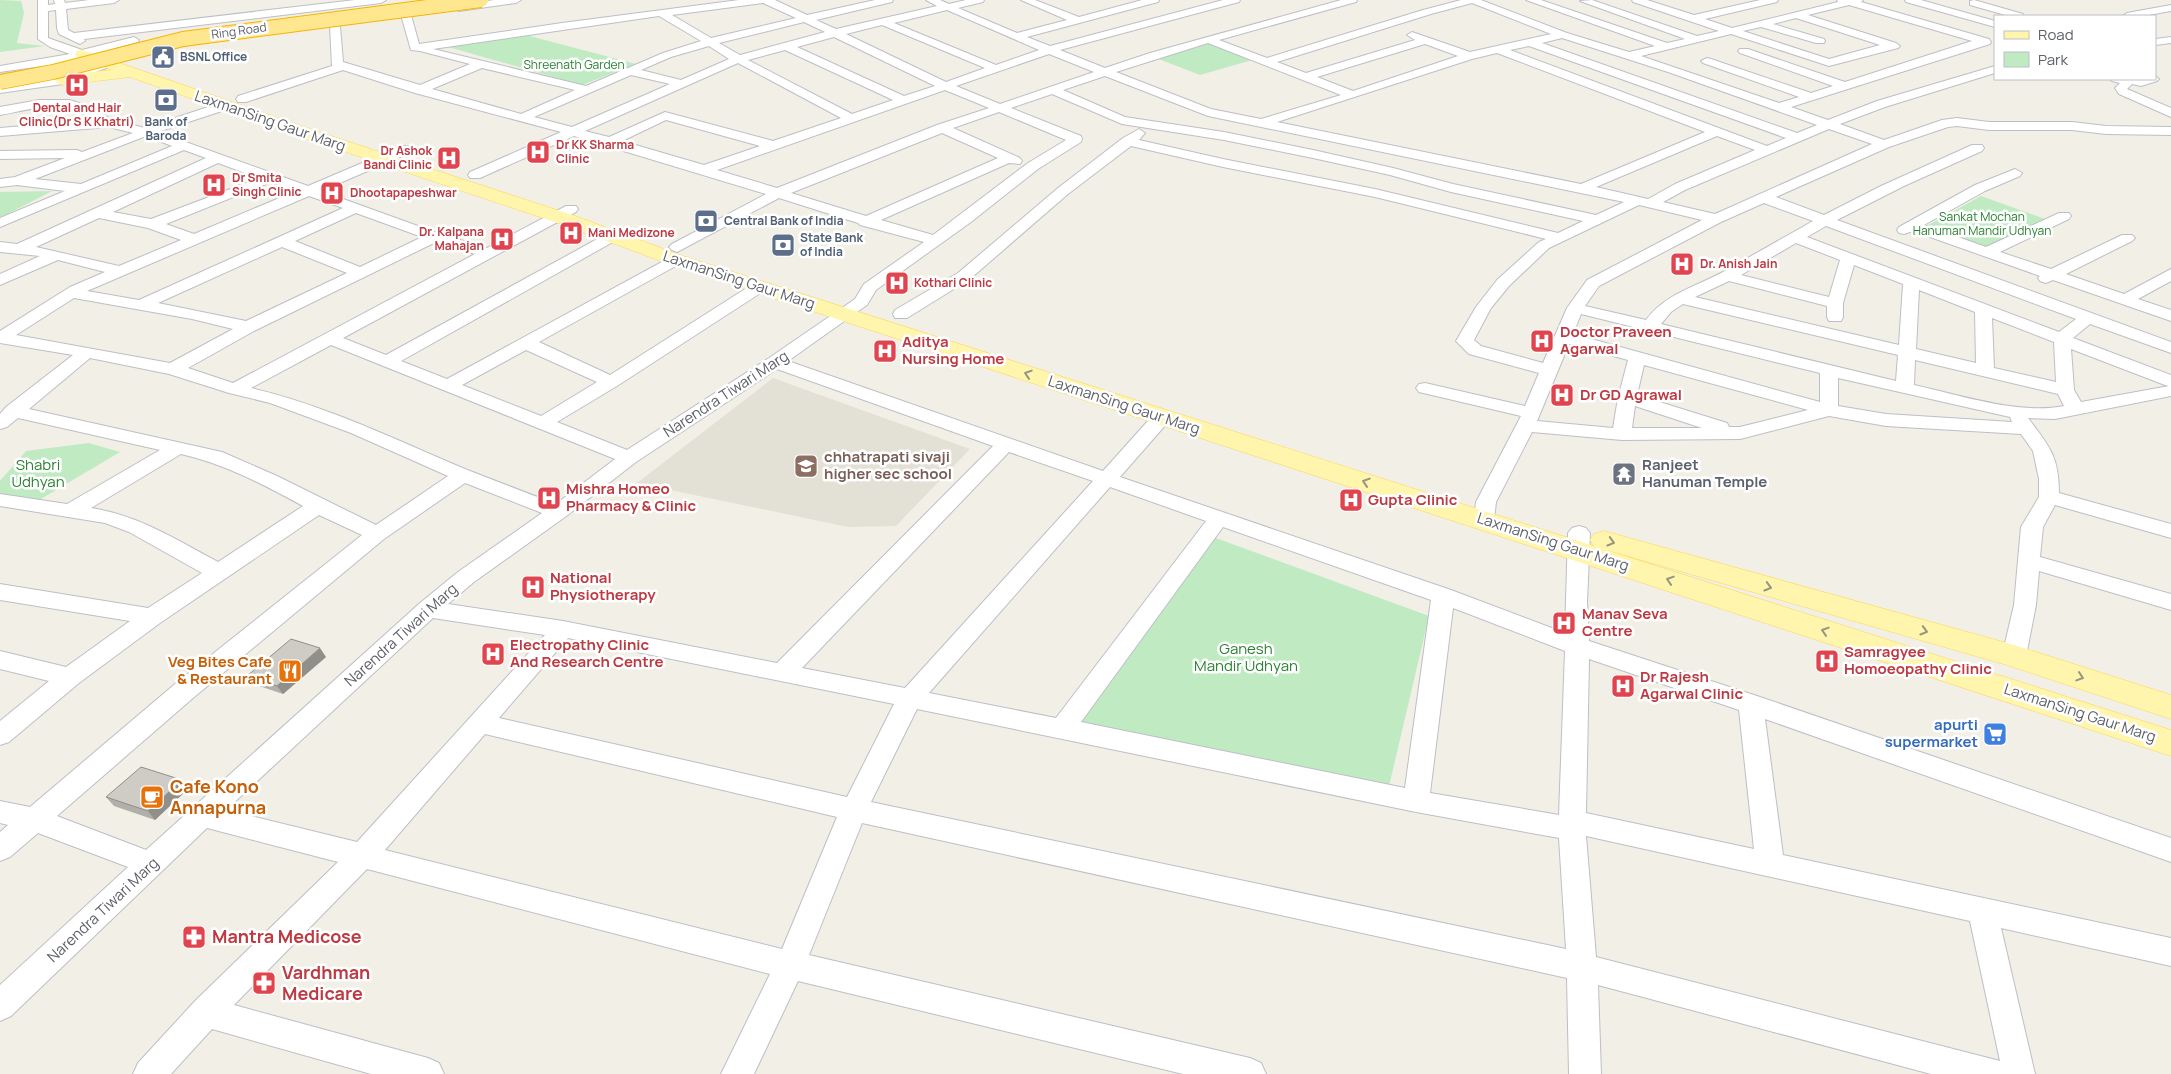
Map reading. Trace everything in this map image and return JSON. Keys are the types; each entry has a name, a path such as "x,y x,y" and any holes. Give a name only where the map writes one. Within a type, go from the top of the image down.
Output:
{"highway":[{"name":"Ring Road","path":"0,76 51,67 190,33 443,0"},
{"name":"Ring Road","path":"0,82 53,72 183,39 481,0"}],"main road":[{"path":"63,80 99,52 148,55 162,48"},
{"name":"LaxmanSing Gaur Marg","path":"99,52 385,160 564,213 677,254 759,287 852,308 901,314 2171,743"},
{"name":"LaxmanSing Gaur Marg","path":"234,102 407,149 475,175 615,235 852,308 1162,417 1485,511"},
{"name":"LaxmanSing Gaur Marg","path":"1579,542 2014,656 2171,707"}],"street":[{"path":"114,0 42,4 43,39 54,45 99,52 161,33"},
{"path":"0,69 56,61 99,52 228,14 381,0"},
{"path":"162,48 516,0"},
{"path":"415,48 763,0"},
{"path":"767,0 943,86 1002,108"},
{"path":"521,118 667,55 708,42 888,0"},
{"path":"475,175 738,59 821,26 931,0 1049,50 1208,112 1646,201 1716,219"},
{"path":"782,42 835,33 979,0"},
{"path":"1026,0 1078,20"},
{"path":"1114,0 1129,6"},
{"path":"1017,36 1154,0"},
{"path":"1210,0 1221,4"},
{"path":"703,170 1049,50 1235,0"},
{"path":"449,385 526,343 776,194 942,128 1154,56 1352,0"},
{"path":"1266,62 1387,24 1472,0 1563,35 1672,70 1884,144"},
{"path":"1531,0 1668,47"},
{"path":"1524,20 1586,0 1696,39"},
{"path":"1637,0 1829,63 1892,45"},
{"path":"1692,19 1773,0"},
{"path":"1910,0 1994,24"},
{"path":"1963,0 1980,2 2016,15"},
{"path":"1628,56 1850,1 1990,43"},
{"path":"1655,6 1674,2"},
{"path":"60,3 60,22 99,52"},
{"path":"1824,8 1843,14"},
{"path":"2132,15 2171,8"},
{"path":"661,13 738,59 850,118"},
{"path":"1955,13 1994,16"},
{"path":"406,15 415,48"},
{"path":"1798,15 1932,58"},
{"path":"0,89 63,80 99,52 208,21"},
{"path":"883,22 994,68"},
{"path":"1387,24 1469,56"},
{"path":"1763,24 1820,41"},
{"path":"335,26 337,64 419,90 610,142 865,222 934,240"},
{"path":"1853,33 1816,42 1856,55"},
{"path":"1263,123 1469,56 1563,35"},
{"path":"2156,36 2170,40"},
{"path":"1209,40 1353,95"},
{"path":"1306,77 1426,40"},
{"path":"2156,42 2170,40"},
{"path":"782,42 902,100"},
{"path":"1529,42 1796,137"},
{"path":"1780,107 1961,49 1990,43"},
{"path":"1672,70 1771,44"},
{"path":"1942,44 1961,49"},
{"path":"415,48 588,90"},
{"path":"1496,49 1766,150"},
{"path":"1735,54 1782,65 1845,86"},
{"path":"419,90 480,64"},
{"path":"1698,64 1745,75 1810,97"},
{"path":"1745,75 1782,65"},
{"path":"17,181 146,132 343,66"},
{"path":"1548,370 1475,350 1465,341 1484,306 1512,272 1544,246 1600,220 1796,137 1881,104 1994,70"},
{"path":"629,71 683,84"},
{"path":"2122,80 2142,80"},
{"path":"2130,81 2122,88 2123,91 2171,113"},
{"path":"1055,91 1122,120 1206,133 1393,172 1451,188 1600,220"},
{"path":"0,111 48,104 78,106 108,123 146,132 270,178 487,253"},
{"name":"Narendra Tiwari Marg","path":"0,1006 202,815 466,576 558,512 628,458 776,362 852,308 870,288 934,240 966,219 1033,166 1076,138 1002,108"},
{"path":"610,142 666,116 772,146"},
{"path":"0,132 108,123"},
{"path":"1485,511 1528,419 1575,308 1593,283 1716,219 1884,144 1946,123 2171,131"},
{"path":"901,314 964,276 1063,191 1148,125"},
{"path":"1259,144 1280,126"},
{"path":"942,128 1007,159 1033,166"},
{"path":"1582,188 1715,132"},
{"path":"1128,141 1223,163 1375,193 1562,238"},
{"path":"0,223 183,146"},
{"path":"1650,327 1657,316 1679,298 1726,276 1875,194 1977,148"},
{"path":"407,149 312,191 119,271 72,293 0,338 173,369 235,389 276,399 358,429 463,475 558,512"},
{"path":"1375,193 1393,172 1404,151"},
{"path":"0,156 90,154"},
{"path":"21,248 218,158"},
{"path":"865,222 1007,159"},
{"path":"1882,242 1980,188 2015,173"},
{"path":"152,224 270,178"},
{"path":"0,183 17,181 80,188"},
{"path":"1764,198 2171,348"},
{"path":"143,304 356,208"},
{"path":"98,213 152,224 194,239"},
{"path":"235,389 564,213"},
{"path":"1987,252 2064,216"},
{"path":"1912,226 2171,316"},
{"path":"388,361 615,235"},
{"path":"173,369 248,327 435,236"},
{"path":"1794,237 2171,380"},
{"path":"2023,293 2052,274 2127,238"},
{"path":"281,242 361,273"},
{"path":"0,247 21,248 56,254 119,271"},
{"path":"0,280 56,254"},
{"path":"1835,335 1835,303 1849,257"},
{"path":"2125,300 2171,274"},
{"path":"1726,276 1835,303"},
{"path":"1905,390 1911,281"},
{"path":"542,423 611,382 759,287"},
{"path":"72,293 143,304 248,327"},
{"path":"1679,298 2064,390"},
{"path":"1575,308 2019,420 2043,451 2049,479 2049,497 2032,527 2025,605 2014,656"},
{"path":"1983,309 1985,370"},
{"path":"2062,338 2089,317"},
{"path":"1563,337 1830,410 1886,420 2019,420 2171,391"},
{"path":"329,338 628,458"},
{"path":"2062,338 2064,390 2075,409"},
{"path":"526,343 611,382"},
{"path":"6,417 86,352"},
{"path":"1622,434 1627,398 1638,359"},
{"path":"776,362 1106,480 1444,596 1578,646 2171,850"},
{"path":"1829,371 1830,410"},
{"path":"1425,388 1528,419 1622,434 1740,433 1830,410"},
{"path":"1627,398 1740,433"},
{"path":"6,417 215,456 270,480 318,506 377,534"},
{"path":"737,1074 790,965 854,810 909,699 1162,417"},
{"path":"783,672 1006,444"},
{"path":"70,512 179,448"},
{"path":"0,849 184,691 377,534 463,475"},
{"path":"2049,497 2171,530"},
{"path":"0,500 108,518 136,527 218,572"},
{"path":"0,735 70,677 152,617 318,506"},
{"path":"1062,729 1219,518"},
{"path":"1579,542 1576,602 1578,646 1573,826 1582,967 1586,1074"},
{"path":"2028,561 2171,602"},
{"path":"0,592 152,617"},
{"path":"1416,801 1444,596"},
{"path":"428,609 564,629 1416,801 1573,826 2171,952"},
{"path":"149,1074 206,1012 362,856 564,629"},
{"path":"0,660 70,677"},
{"path":"1751,704 1770,866"},
{"path":"480,723 854,810 1582,967 1992,1074"},
{"path":"0,812 35,820 152,864"},
{"path":"202,815 790,965 1250,1074"},
{"path":"1982,912 2018,1074"},
{"path":"206,1012 428,1074"}],"shaded area":[{"name":"chhatrapati sivaji higher sec school","path":"773,378 970,449 896,526 848,527 637,483"}],"green space":[{"path":"0,0 21,1 24,13 17,43 45,46 0,52"},
{"name":"Shreenath Garden","path":"526,35 636,64 582,85 441,45"},
{"path":"1208,42 1252,60 1200,75 1156,58"},
{"path":"52,191 0,218 0,192"},
{"name":"Sankat Mochan Hanuman Mandir Udhyan","path":"1981,196 2048,220 1984,250 1923,228"},
{"name":"Shabri Udhyan","path":"89,443 120,452 34,503 0,499 0,481 26,451"},
{"name":"Ganesh Mandir Udhyan","path":"1202,533 1429,616 1386,799 1079,722"}],"building":[{"path":"291,639 320,648 277,686 247,676"},
{"path":"141,767 182,780 148,811 106,797"}],"place":[{"name":"BSNL Office","path":"163,57"},
{"name":"Dental and Hair Clinic(Dr S K Khatri)","path":"77,85"},
{"name":"Bank of Baroda","path":"166,100"},
{"name":"Dr KK Sharma Clinic","path":"538,152"},
{"name":"Dr Ashok Bandi Clinic","path":"449,158"},
{"name":"Dr Smita Singh Clinic","path":"214,185"},
{"name":"Dhootapapeshwar","path":"332,193"},
{"name":"Central Bank of India","path":"706,221"},
{"name":"Mani Medizone","path":"571,233"},
{"name":"Dr. Kalpana Mahajan","path":"502,239"},
{"name":"State Bank of India","path":"783,245"},
{"name":"Dr. Anish Jain","path":"1682,264"},
{"name":"Kothari Clinic","path":"897,283"},
{"name":"Doctor Praveen Agarwal","path":"1542,341"},
{"name":"Aditya Nursing Home","path":"885,351"},
{"name":"Dr GD Agrawal","path":"1562,395"},
{"name":"chhatrapati sivaji higher sec school","path":"806,466"},
{"name":"Ranjeet Hanuman Temple","path":"1624,474"},
{"name":"Mishra Homeo Pharmacy & Clinic","path":"549,498"},
{"name":"Gupta Clinic","path":"1351,500"},
{"name":"National Physiotherapy","path":"533,587"},
{"name":"Manav Seva Centre","path":"1564,623"},
{"name":"Electropathy Clinic And Research Centre","path":"493,654"},
{"name":"Samragyee Homoeopathy Clinic","path":"1827,661"},
{"name":"Veg Bites Cafe & Restaurant","path":"290,671"},
{"name":"Dr Rajesh Agarwal Clinic","path":"1623,686"},
{"name":"apurti supermarket","path":"1995,734"},
{"name":"Cafe Kono Annapurna","path":"152,797"},
{"name":"Mantra Medicose","path":"194,937"},
{"name":"Vardhman Medicare","path":"264,983"}]}
